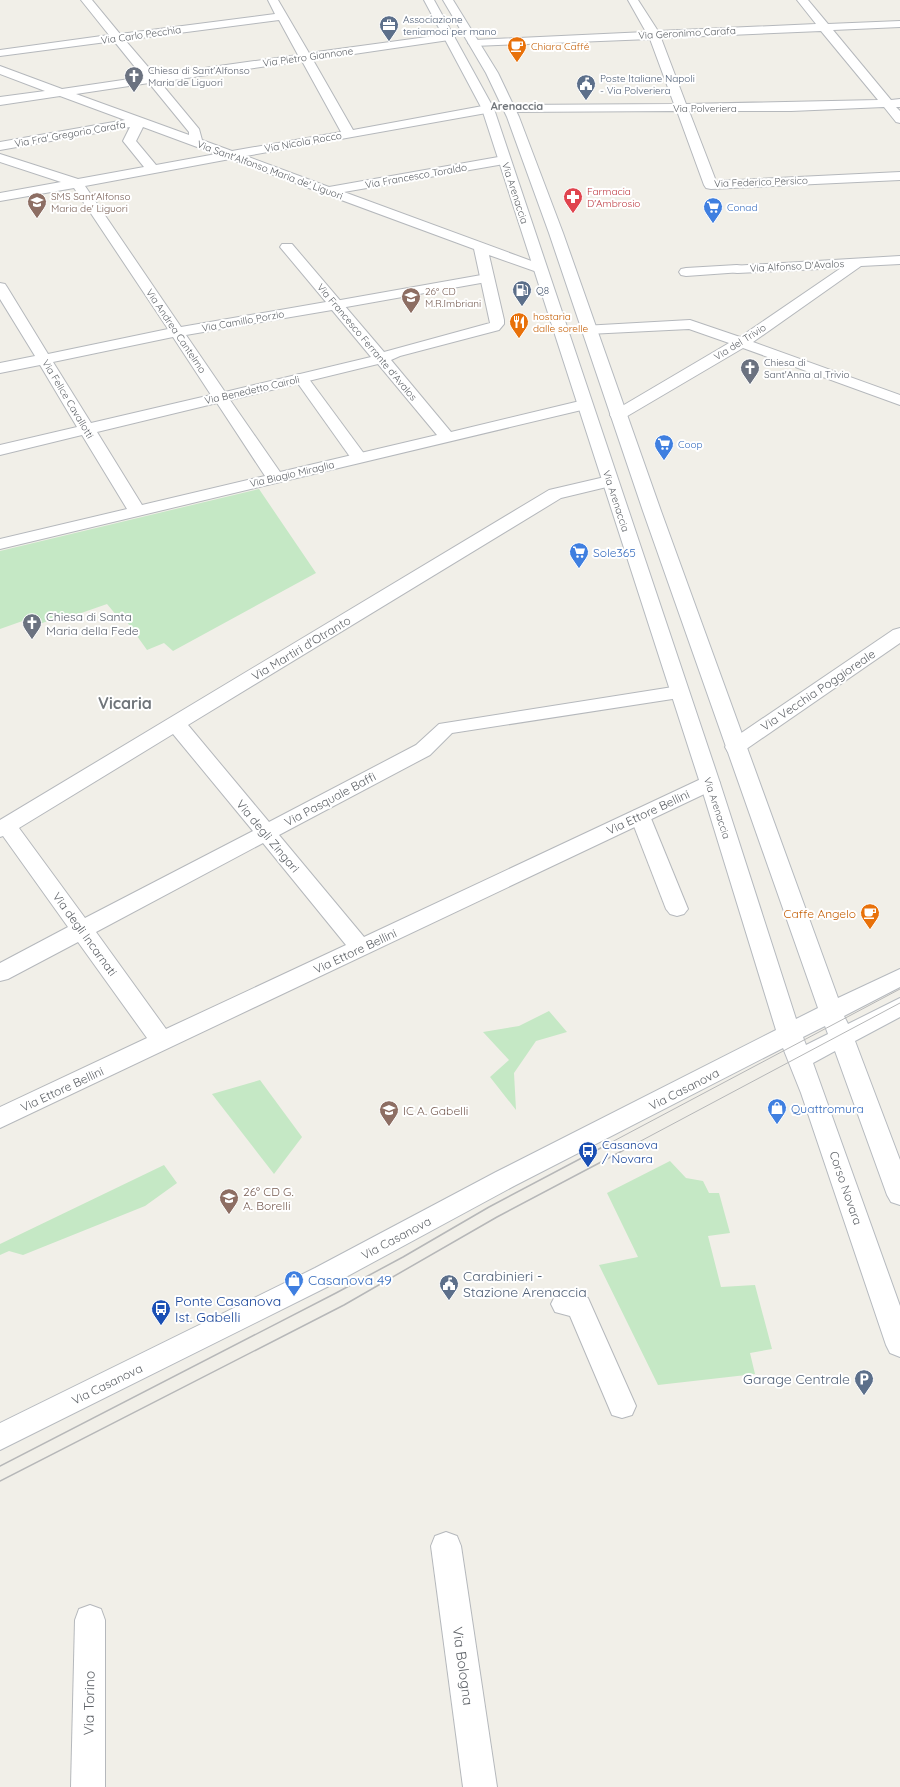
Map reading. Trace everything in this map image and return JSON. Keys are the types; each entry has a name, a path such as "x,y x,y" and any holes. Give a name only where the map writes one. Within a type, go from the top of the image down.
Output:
{"street":[{"path":"86,0 195,132 196,143"},
{"path":"273,0 349,134"},
{"name":"Via Arenaccia","path":"429,0 470,73 488,109 609,481 710,783 789,1033"},
{"name":"Via Arenaccia","path":"448,0 492,73 510,109 556,233 588,329 735,747 831,1012"},
{"name":"Via Federico Persico","path":"633,0 654,35 710,185 900,176"},
{"path":"802,0 823,27 894,103 900,119"},
{"name":"Via Carlo Pecchia","path":"0,53 282,16"},
{"name":"Via Geronimo Carafa","path":"474,43 900,24"},
{"name":"Via Pietro Giannone","path":"0,101 449,37"},
{"name":"Via Sant'Alfonso Maria de' Liguori","path":"0,70 540,269"},
{"name":"Via Polveriera","path":"510,109 681,108 894,103"},
{"name":"Via Nicola Rocco","path":"0,197 349,134 373,132 488,109"},
{"path":"139,122 129,141 153,169"},
{"name":"Via Fra' Gregorio Carafa","path":"0,146 139,122"},
{"path":"0,158 77,183"},
{"name":"Via Francesco Toraldo","path":"328,192 504,160"},
{"name":"Via Andrea Cantelmo","path":"77,183 274,478"},
{"name":"Via Francesco Ferrante d'Avalos","path":"287,247 447,437"},
{"path":"480,247 487,278"},
{"path":"484,264 509,258"},
{"name":"Via Alfonso D'Avalos","path":"690,271 900,260"},
{"name":"Via del Trivio","path":"618,415 741,343 857,263"},
{"name":"Via Camillo Porzio","path":"0,368 177,332 487,278"},
{"name":"Via Benedetto Cairoli","path":"0,450 381,359 395,353 489,329 497,324 498,320 487,278"},
{"name":"Via Felice Cavallotti","path":"0,288 137,511"},
{"path":"588,329 690,324 900,400"},
{"path":"301,378 359,458"},
{"name":"Via Biagio Miraglia","path":"0,544 584,405"},
{"name":"Via Martiri d'Otranto","path":"4,828 555,494 609,481"},
{"name":"Via Vecchia Poggioreale","path":"735,747 900,634"},
{"name":"Via Pasquale Baffi","path":"0,973 423,750 446,728 679,692"},
{"name":"Via degli Zingari","path":"176,724 361,948"},
{"name":"Via Ettore Bellini","path":"0,1118 710,783"},
{"path":"640,816 677,909"},
{"name":"Via degli Incarnati","path":"4,828 82,930 162,1041"},
{"path":"900,976 831,1012 842,1037 900,1195"},
{"path":"800,1059 900,1007"},
{"name":"Via Casanova","path":"1,1435 324,1276 505,1179 706,1078 831,1012"},
{"name":"Corso Novara","path":"789,1033 800,1059 900,1345"},
{"path":"564,1304 579,1306 622,1406"},
{"name":"Via Bologna","path":"446,1546 480,1787"},
{"name":"Via Torino","path":"88,1787 90,1620"}],"green space":[{"path":"259,489 316,573 173,651 164,643 147,650 122,615 117,616 107,604 67,618 64,615 37,625 31,618 0,629 0,551"},
{"path":"549,1011 567,1032 536,1041 514,1073 516,1110 490,1077 509,1060 483,1032 519,1026"},
{"path":"260,1080 302,1137 274,1174 212,1094"},
{"path":"670,1161 686,1178 703,1181 709,1193 719,1193 730,1233 708,1236 721,1287 755,1285 772,1349 750,1353 755,1374 658,1385 599,1265 638,1257 607,1193"},
{"path":"164,1165 177,1183 145,1206 23,1255 9,1251 0,1255 0,1244"}],"tram line":[{"path":"610,1143 900,989"},
{"path":"637,1143 900,1003"},
{"path":"0,1466 336,1293 403,1257 489,1207 612,1142"},
{"path":"0,1481 344,1305 497,1217 639,1142"}],"place":[{"name":"Associazione teniamoci per mano","path":"389,42"},
{"name":"Chiara Caffé","path":"517,63"},
{"name":"Chiesa di Sant'Alfonso Maria de Liguori","path":"134,93"},
{"name":"Poste Italiane Napoli - Via Polveriera","path":"586,101"},
{"name":"Farmacia D'Ambrosio","path":"573,214"},
{"name":"SMS Sant'Alfonso Maria de' Liguori","path":"37,219"},
{"name":"Conad","path":"713,224"},
{"name":"Q8","path":"522,307"},
{"name":"26° CD M.R.Imbriani","path":"411,314"},
{"name":"hostaria dalle sorelle","path":"519,339"},
{"name":"Chiesa di Sant'Anna al Trivio","path":"750,385"},
{"name":"Coop","path":"664,461"},
{"name":"Sole365","path":"579,569"},
{"name":"Chiesa di Santa Maria della Fede","path":"32,640"},
{"name":"Caffe Angelo","path":"870,930"},
{"name":"Quattromura","path":"777,1125"},
{"name":"IC A. Gabelli","path":"389,1127"},
{"name":"Casanova / Novara","path":"588,1168"},
{"name":"26° CD G. A. Borelli","path":"229,1215"},
{"name":"Casanova 49","path":"294,1297"},
{"name":"Carabinieri - Stazione Arenaccia","path":"449,1301"},
{"name":"Ponte Casanova Ist. Gabelli","path":"161,1326"},
{"name":"Garage Centrale","path":"864,1396"}],"district":[{"name":"Arenaccia","path":"517,106"},
{"name":"Vicaria","path":"125,703"}]}
